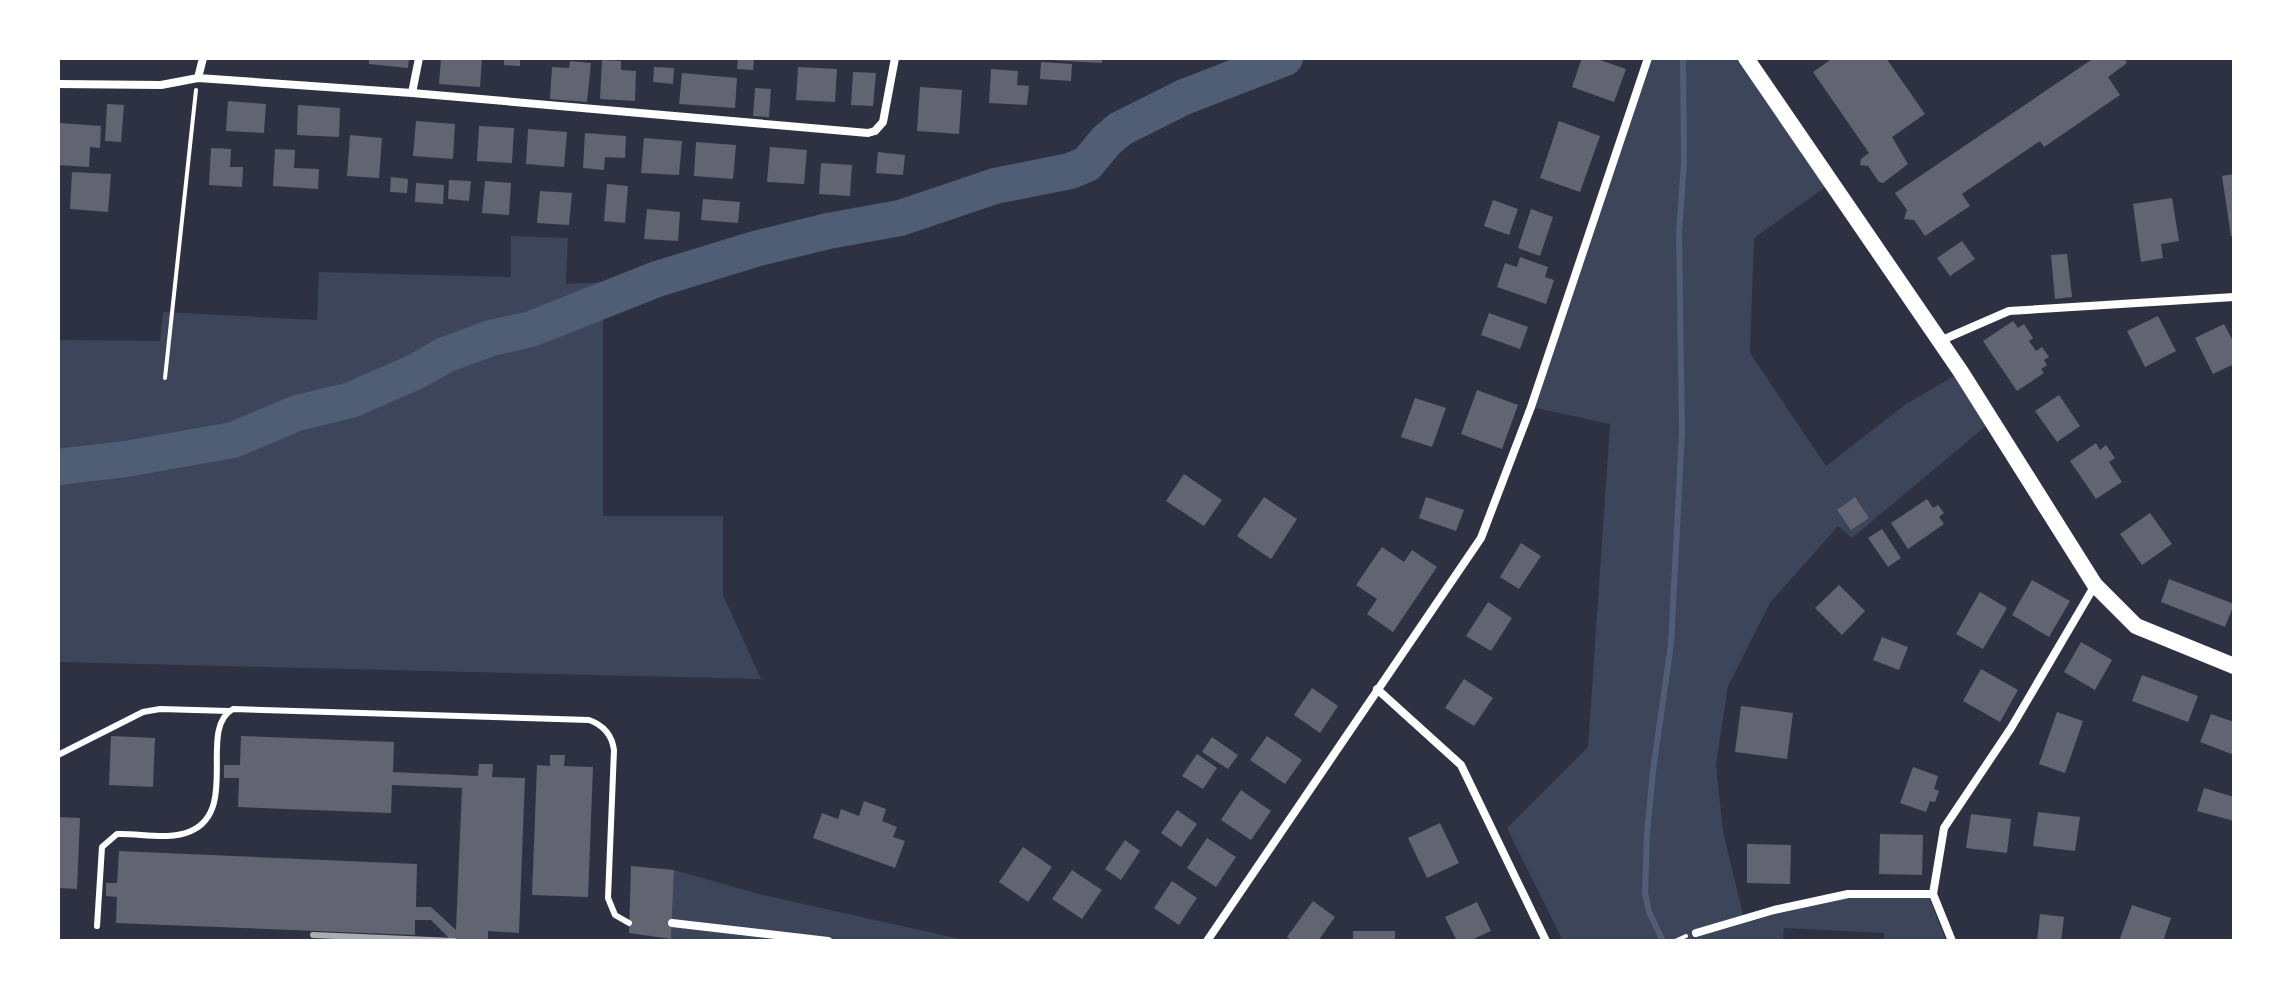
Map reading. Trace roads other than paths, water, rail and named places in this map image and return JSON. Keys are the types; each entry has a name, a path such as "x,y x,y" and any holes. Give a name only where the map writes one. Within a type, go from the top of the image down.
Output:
{"main road":[{"path":"1746,58 1940,342 2095,585 2136,626 2234,666"}],"street":[{"path":"198,78 203,58"},
{"path":"412,93 419,58"},
{"path":"58,84 161,85 198,78 412,93 868,133 875,131 883,122 895,58"},
{"path":"1207,941 1481,538 1531,407 1648,58"},
{"path":"1940,342 2009,311 2234,297"},
{"path":"1952,941 1933,894 1944,828 2011,728 2095,585"},
{"path":"1377,689 1461,765 1546,941"},
{"path":"1696,933 1774,910 1848,894 1933,894"},
{"path":"672,923 828,941"}],"lane":[{"path":"58,755 143,712 160,709 597,723 609,734 614,750 609,906 615,915 629,923"},
{"path":"97,926 102,847 106,842 117,834 186,833 200,825 213,808 219,731 229,711"}],"waterway":[{"path":"58,467 126,459 233,440 297,413 351,400 445,355 491,338 531,329 657,279 755,249 900,218 995,186 1070,171 1087,164 1120,129 1184,97 1285,58"},
{"path":"1663,941 1649,912 1645,893 1653,771 1671,644 1682,432 1679,232 1684,163 1683,58"}],"railway":[{"path":"313,935 454,941"}]}
